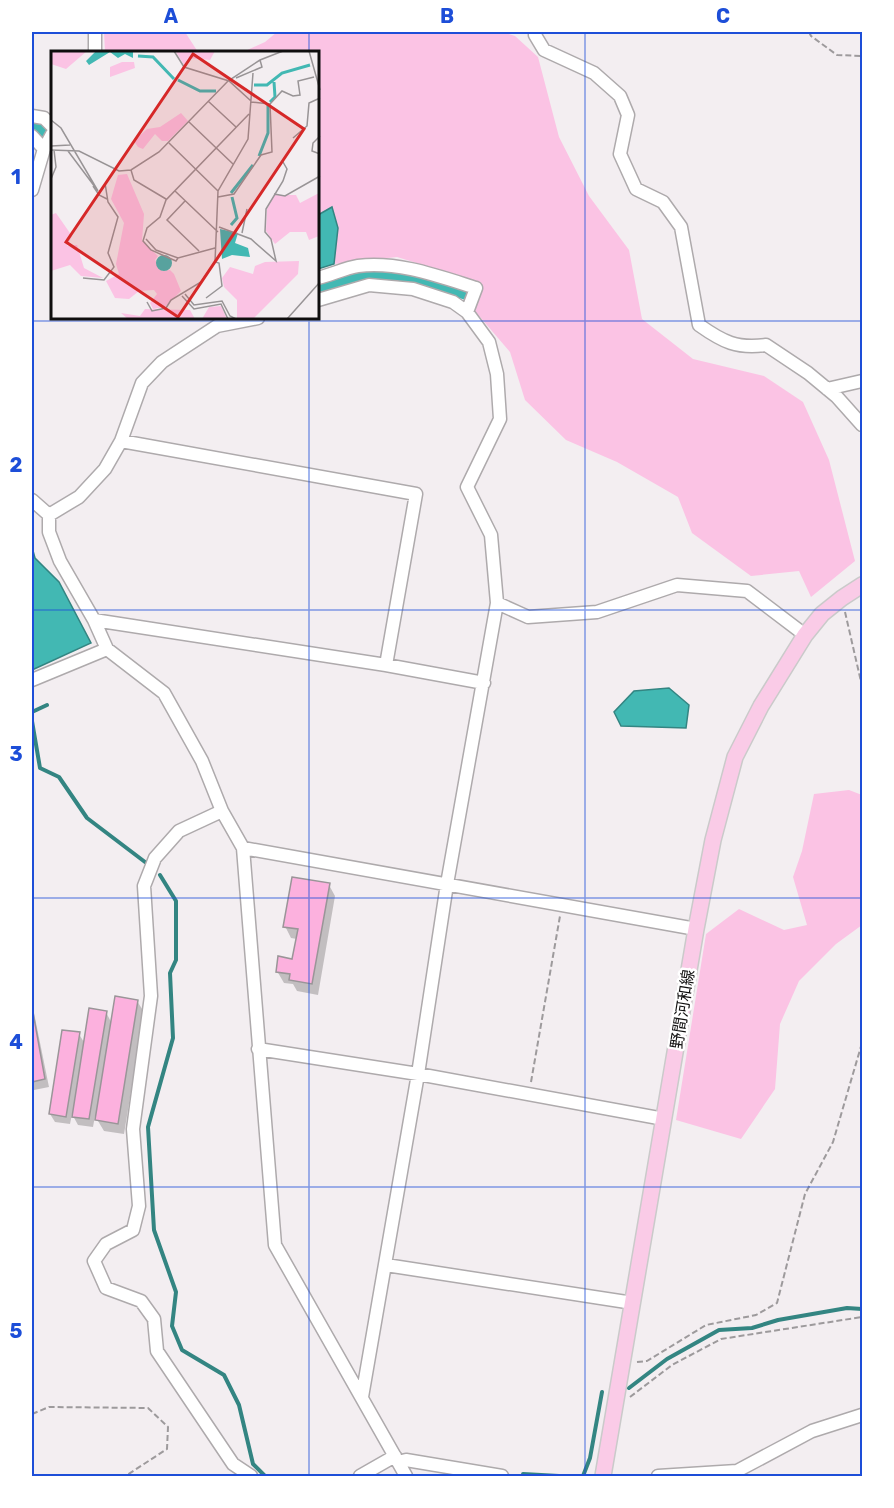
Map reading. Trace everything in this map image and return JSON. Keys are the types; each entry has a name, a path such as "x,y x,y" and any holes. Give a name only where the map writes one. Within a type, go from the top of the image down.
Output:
{"main road":[{"name":"野間河和線","path":"603,1476 696,929 713,840 735,757 761,706 805,634 822,614 862,585"}],"street":[{"path":"95,32 95,51"},
{"path":"536,32 535,35 544,50 594,73 620,96 628,115 620,154 636,189 663,202 681,227 699,325 718,339 747,348 766,345 808,373 862,425"},
{"path":"32,116 44,118 51,125"},
{"path":"32,136 44,149"},
{"path":"32,190 44,149 51,136"},
{"path":"320,277 357,267 394,266 430,273 476,288 467,312"},
{"path":"320,299 369,285 413,290 453,302 467,312 489,342 497,374 500,419 467,487 491,535 497,603 447,884 418,1074 362,1397"},
{"path":"49,514 79,497 105,469 122,441 142,384 162,362 214,322 236,320"},
{"path":"827,389 862,381"},
{"path":"122,441 416,494 386,665"},
{"path":"32,500 49,514"},
{"path":"49,514 49,532 60,561 94,620 107,649 164,693 202,762 222,811 243,848 275,1245 406,1476"},
{"path":"497,603 528,617 597,612 677,585 747,591 805,634"},
{"path":"94,620 386,665 484,683"},
{"path":"32,680 107,649"},
{"path":"222,811 179,831 154,858 144,886 151,996 133,1129 139,1206 133,1230 106,1244 94,1261 106,1288 141,1301 154,1319 157,1350 233,1464 251,1476"},
{"path":"243,848 696,929"},
{"path":"258,1049 418,1074 664,1119"},
{"path":"386,1265 633,1303"},
{"path":"658,1476 737,1471 812,1431 862,1415"},
{"path":"360,1476 396,1459 502,1476"}],"path":[{"path":"809,32 811,36 837,55 862,56"},
{"path":"842,598 862,686"},
{"path":"529,1094 562,905"},
{"path":"621,1364 647,1361 706,1325 756,1315 777,1303 806,1194 833,1142 862,1043"},
{"path":"615,1401 631,1397 672,1365 722,1339 862,1317"},
{"path":"32,1414 49,1407 148,1408 168,1427 167,1449 128,1476"}],"shaded area":[{"path":"104,32 185,32 197,51 105,51"},
{"path":"277,32 503,32 515,36 538,57 559,137 589,196 629,250 642,319 693,359 764,376 803,402 829,460 855,561 811,597 799,571 751,576 692,533 678,497 617,462 566,440 525,400 510,352 474,310 479,282 397,257 334,264 338,228 331,208 320,214 320,51 245,51 265,42"},
{"path":"849,790 862,795 862,925 836,944 799,981 780,1024 775,1089 741,1139 676,1120 706,934 739,909 784,930 807,925 793,877 802,851 814,794"}],"water":[{"path":"332,207 338,228 334,264 320,268 320,214"},
{"path":"32,547 35,558 59,582 91,643 32,670"},
{"path":"669,688 689,705 686,728 621,726 614,712 634,691"}],"building":[{"path":"292,877 330,883 312,984 289,980 290,974 276,972 278,956 292,959 298,929 283,927"},
{"path":"115,996 138,1000 118,1124 95,1120"},
{"path":"32,1007 45,1079 32,1082"},
{"path":"89,1008 107,1011 89,1119 72,1117"},
{"path":"62,1030 80,1032 66,1117 49,1114"}],"waterway":[{"path":"32,127 38,128 51,140"},
{"path":"320,287 353,278 386,275 413,279 467,294"},
{"path":"32,712 47,705"},
{"path":"32,721 40,768 59,777 87,818 145,862"},
{"path":"160,875 176,901 176,960 170,973 173,1038 148,1127 154,1230 176,1292 172,1326 182,1350 224,1375 239,1405 253,1464 265,1476"},
{"path":"629,1388 667,1359 719,1330 752,1328 778,1320 847,1308 862,1309"},
{"path":"583,1476 590,1458 602,1392"},
{"path":"523,1474 559,1476"}]}
